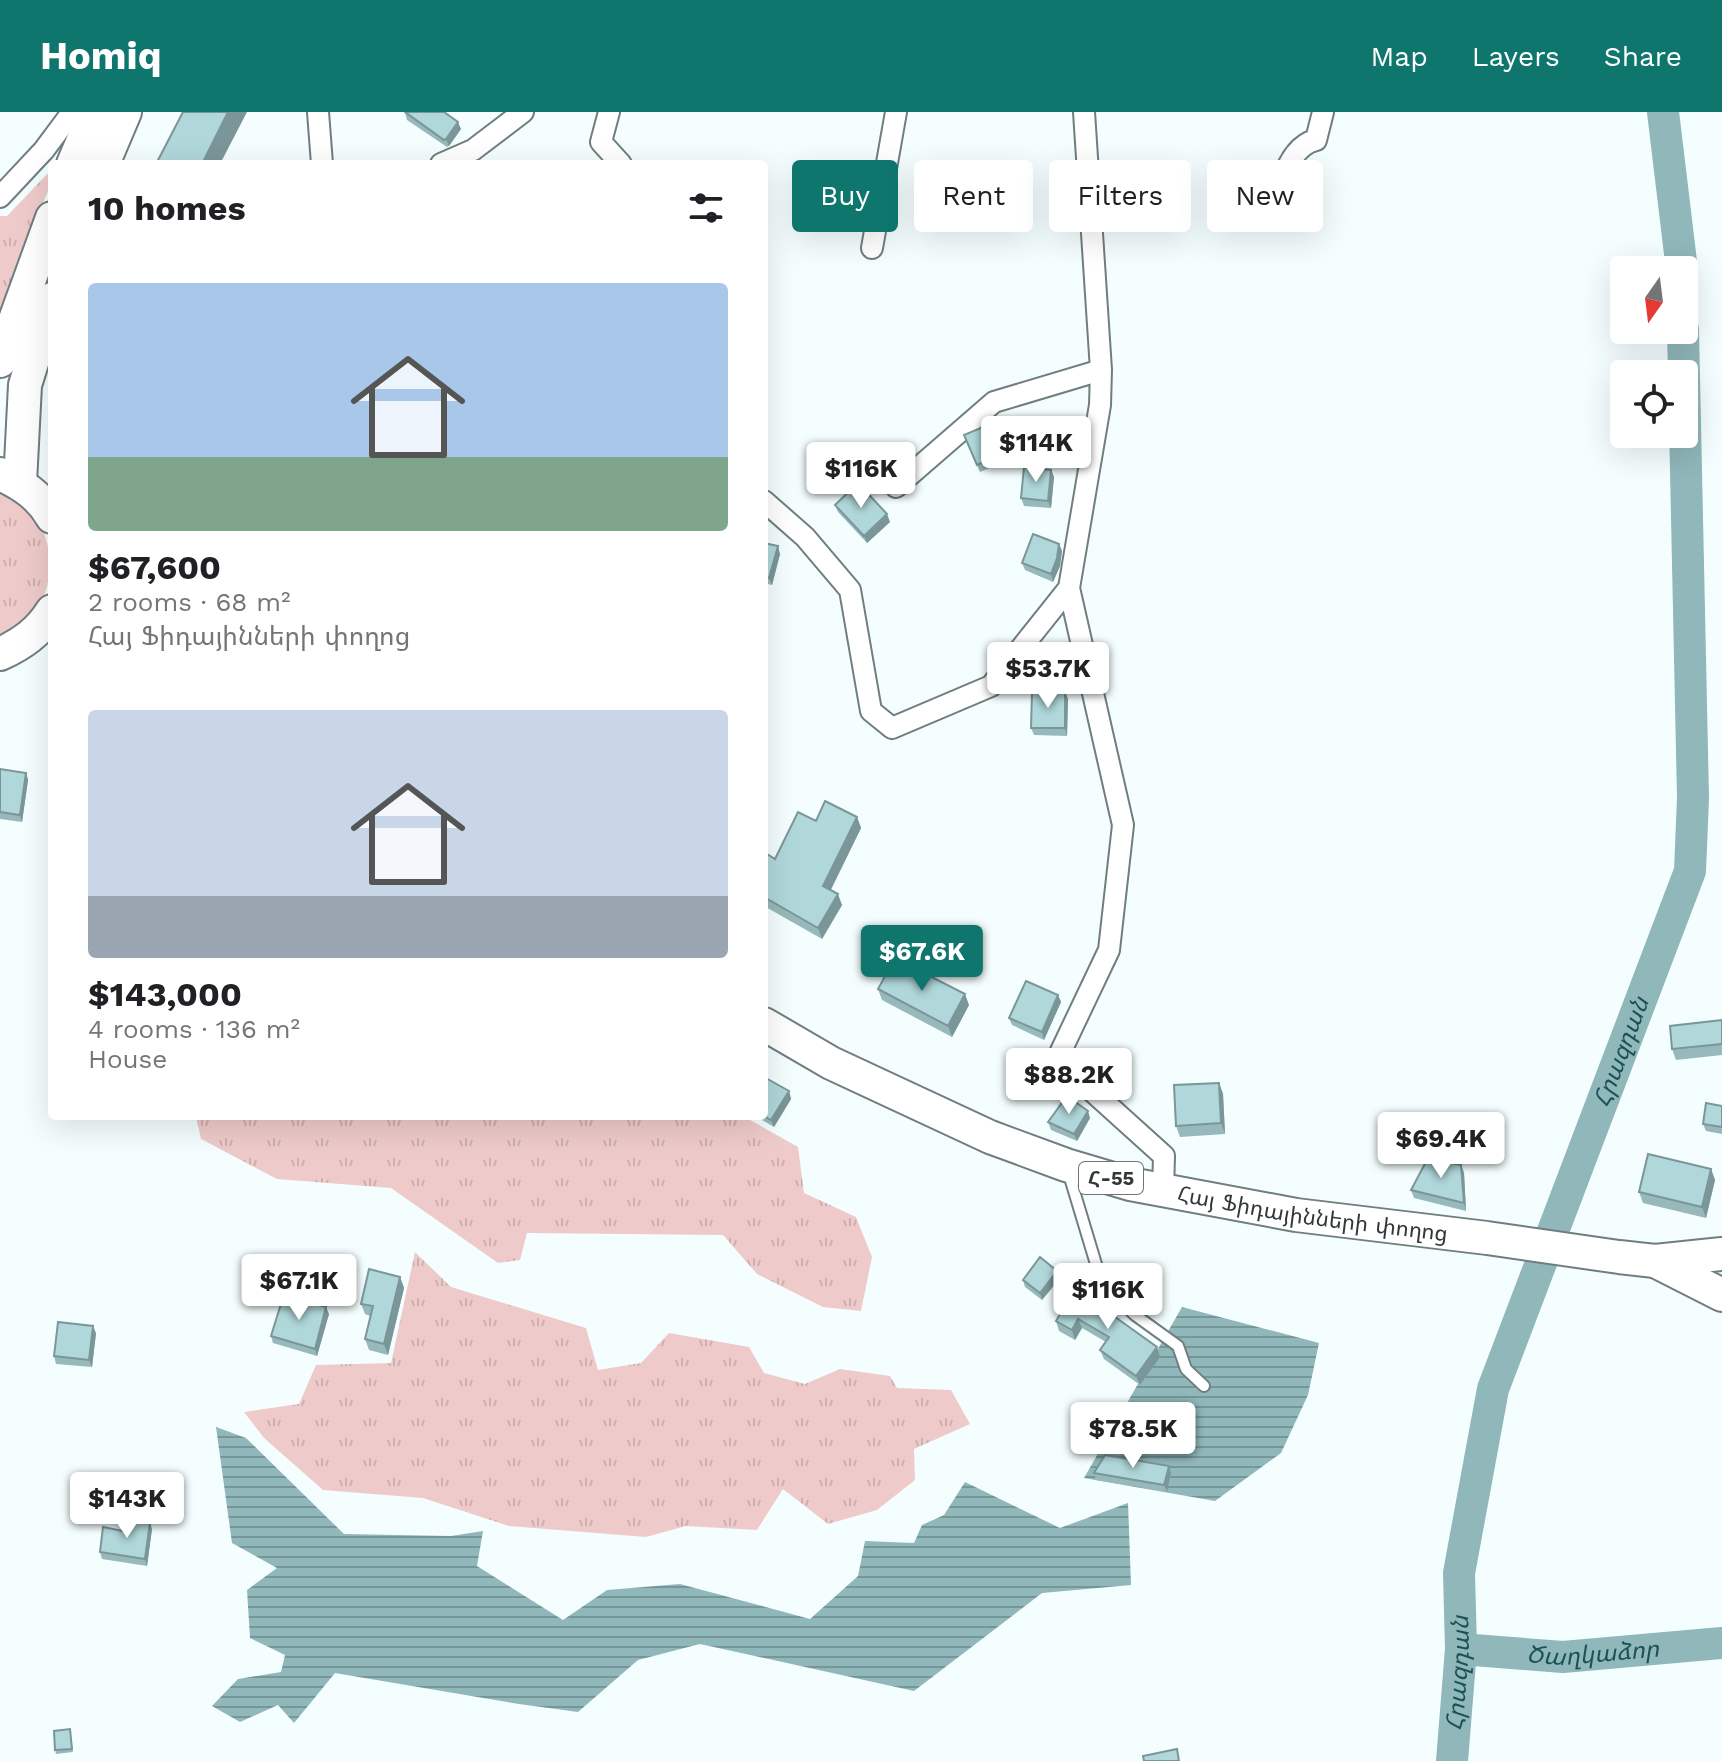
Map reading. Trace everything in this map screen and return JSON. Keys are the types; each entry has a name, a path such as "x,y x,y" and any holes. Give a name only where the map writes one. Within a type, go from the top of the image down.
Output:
{"main road":[{"path":"105,160 125,112"},
{"path":"74,160 81,117"},
{"path":"0,361 48,229"},
{"path":"48,312 25,385 10,479 48,508"},
{"path":"0,654 46,627"},
{"name":"Հայ Ֆիդայինների փողոց","path":"768,1026 831,1063 990,1137 1130,1184 1296,1215 1619,1257 1655,1261 1722,1254"},
{"name":"Հայ Ֆիդայինների փողոց","path":"1655,1261 1722,1295"}],"street":[{"path":"318,112 322,160"},
{"path":"450,160 473,150 523,112"},
{"path":"609,112 601,142 617,160"},
{"path":"872,248 896,112"},
{"path":"1084,112 1101,370 1100,405 1069,588 1123,825 1109,950 1061,1051 1082,1082 1164,1156 1163,1191"},
{"path":"1292,160 1306,143 1316,140 1323,112"},
{"path":"0,197 44,150 81,117"},
{"path":"896,487 994,402 1101,370"},
{"path":"768,505 805,537 850,590 871,711 892,728 991,686 1069,588"}],"lane":[{"path":"1066,1165 1102,1284 1135,1315 1178,1346 1186,1369 1204,1386"}],"green space":[{"path":"48,173 48,191 0,317 0,216 7,216"},
{"path":"0,489 22,502 41,528 48,547 48,583 41,602 31,616 0,638"},
{"path":"197,1120 750,1120 798,1147 804,1193 856,1217 872,1257 861,1311 823,1307 757,1274 723,1235 527,1233 520,1260 498,1263 391,1188 277,1179 201,1139"},
{"path":"415,1252 451,1287 586,1328 598,1370 641,1363 669,1333 749,1347 764,1373 805,1384 840,1369 890,1376 897,1388 951,1390 970,1424 914,1449 915,1480 877,1510 828,1524 783,1489 757,1530 686,1526 646,1537 509,1526 423,1498 323,1490 264,1438 244,1412 299,1404 316,1365 391,1363"}],"water":[{"path":"1182,1307 1319,1343 1308,1395 1281,1453 1215,1501 1084,1478"},
{"path":"216,1427 246,1438 344,1534 451,1536 483,1531 477,1566 563,1620 607,1590 680,1584 810,1619 858,1576 865,1541 914,1543 922,1525 944,1515 965,1482 1060,1528 1128,1503 1131,1585 1042,1593 914,1691 700,1644 638,1660 578,1712 335,1673 294,1723 278,1705 240,1722 212,1706 238,1679 281,1672 285,1655 250,1638 247,1590 277,1568 232,1543"}],"building":[{"path":"183,112 228,112 204,160 158,160"},
{"path":"405,112 444,112 458,122 444,140"},
{"path":"990,424 1003,453 977,465 964,435"},
{"path":"1024,467 1051,470 1048,501 1021,498"},
{"path":"858,483 887,514 864,536 835,505"},
{"path":"1033,534 1059,544 1051,574 1022,563"},
{"path":"768,544 778,546 768,578"},
{"path":"1032,692 1065,692 1065,728 1031,728"},
{"path":"0,769 26,773 20,815 0,812"},
{"path":"825,801 857,817 823,886 838,894 818,928 768,899 768,855 775,859 798,812 816,821"},
{"path":"906,964 965,994 948,1026 878,989 891,965 902,971"},
{"path":"1026,981 1058,995 1042,1032 1009,1018"},
{"path":"1722,1020 1722,1044 1672,1049 1670,1026"},
{"path":"768,1079 789,1091 771,1120 768,1118"},
{"path":"1219,1083 1221,1123 1176,1126 1174,1085"},
{"path":"1067,1096 1088,1111 1074,1134 1048,1122"},
{"path":"1706,1103 1722,1106 1722,1127 1703,1124"},
{"path":"1648,1154 1711,1169 1702,1207 1639,1192"},
{"path":"1428,1158 1461,1165 1464,1203 1411,1190"},
{"path":"1040,1257 1057,1271 1040,1293 1023,1280"},
{"path":"369,1269 400,1277 384,1344 365,1339 373,1306 361,1304"},
{"path":"1075,1288 1106,1306 1104,1309 1157,1347 1136,1376 1100,1350 1109,1337 1078,1319 1072,1330 1056,1321"},
{"path":"284,1294 326,1307 315,1349 271,1336"},
{"path":"58,1322 93,1326 89,1360 54,1356"},
{"path":"1105,1455 1169,1466 1164,1485 1094,1473"},
{"path":"125,1519 150,1522 145,1559 100,1552 103,1527 123,1531"},
{"path":"70,1729 72,1749 55,1750 54,1731"},
{"path":"1177,1749 1179,1761 1144,1761 1143,1756"}],"waterway":[{"name":"Հրազդան","path":"1663,112 1680,256"},
{"name":"Հրազդան","path":"1452,1761 1461,1649 1459,1573 1493,1389 1690,871 1693,798 1683,344"},
{"name":"Ծաղկաձոր","path":"1461,1649 1563,1657 1722,1643"}]}
